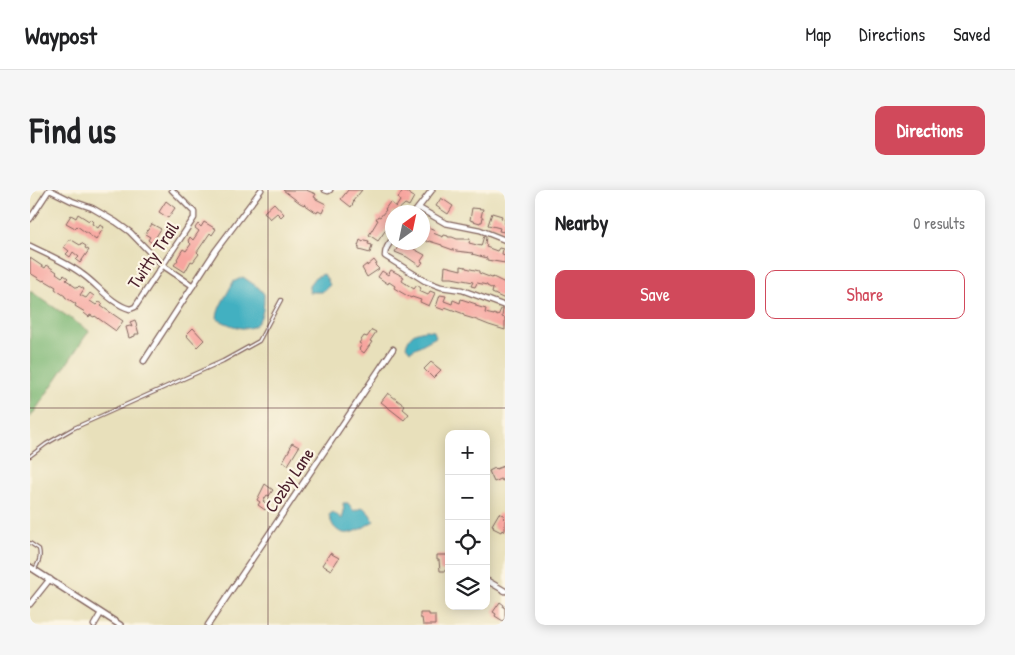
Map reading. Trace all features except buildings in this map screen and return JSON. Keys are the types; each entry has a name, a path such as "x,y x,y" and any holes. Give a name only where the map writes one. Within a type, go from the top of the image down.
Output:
{"street":[{"path":"30,219 49,190 92,208 116,222 130,232 162,265 193,286"},
{"name":"Twitty Trail","path":"30,246 68,265 90,280 122,307 130,309 135,307 194,218 194,212 172,190"},
{"path":"144,361 216,250 260,190"},
{"path":"325,190 330,190"},
{"path":"421,205 432,190"},
{"path":"430,214 445,223 480,230 505,240"},
{"path":"386,250 385,256 425,280 441,287 462,290 505,306"},
{"name":"Cozby Lane","path":"208,625 393,350"},
{"path":"32,568 120,625"},
{"path":"30,604 50,579"},
{"path":"490,582 505,591"},
{"path":"94,625 101,613"}],"lane":[{"path":"30,456 46,444 74,428 223,361 259,341 281,300"},
{"path":"30,543 39,549 40,554 40,560 32,568"}],"green space":[{"path":"30,291 89,331 30,418"}],"water":[{"path":"324,274 330,285 322,292 309,292 309,285 315,277"},
{"path":"243,277 259,288 264,294 263,309 259,321 249,328 236,327 217,319 217,314 233,282"},
{"path":"426,330 434,331 436,337 410,351 406,346 411,336"},
{"path":"343,503 348,503 354,511 363,507 374,521 354,532 344,533 339,531 333,526 329,515 333,512 342,519"}]}
